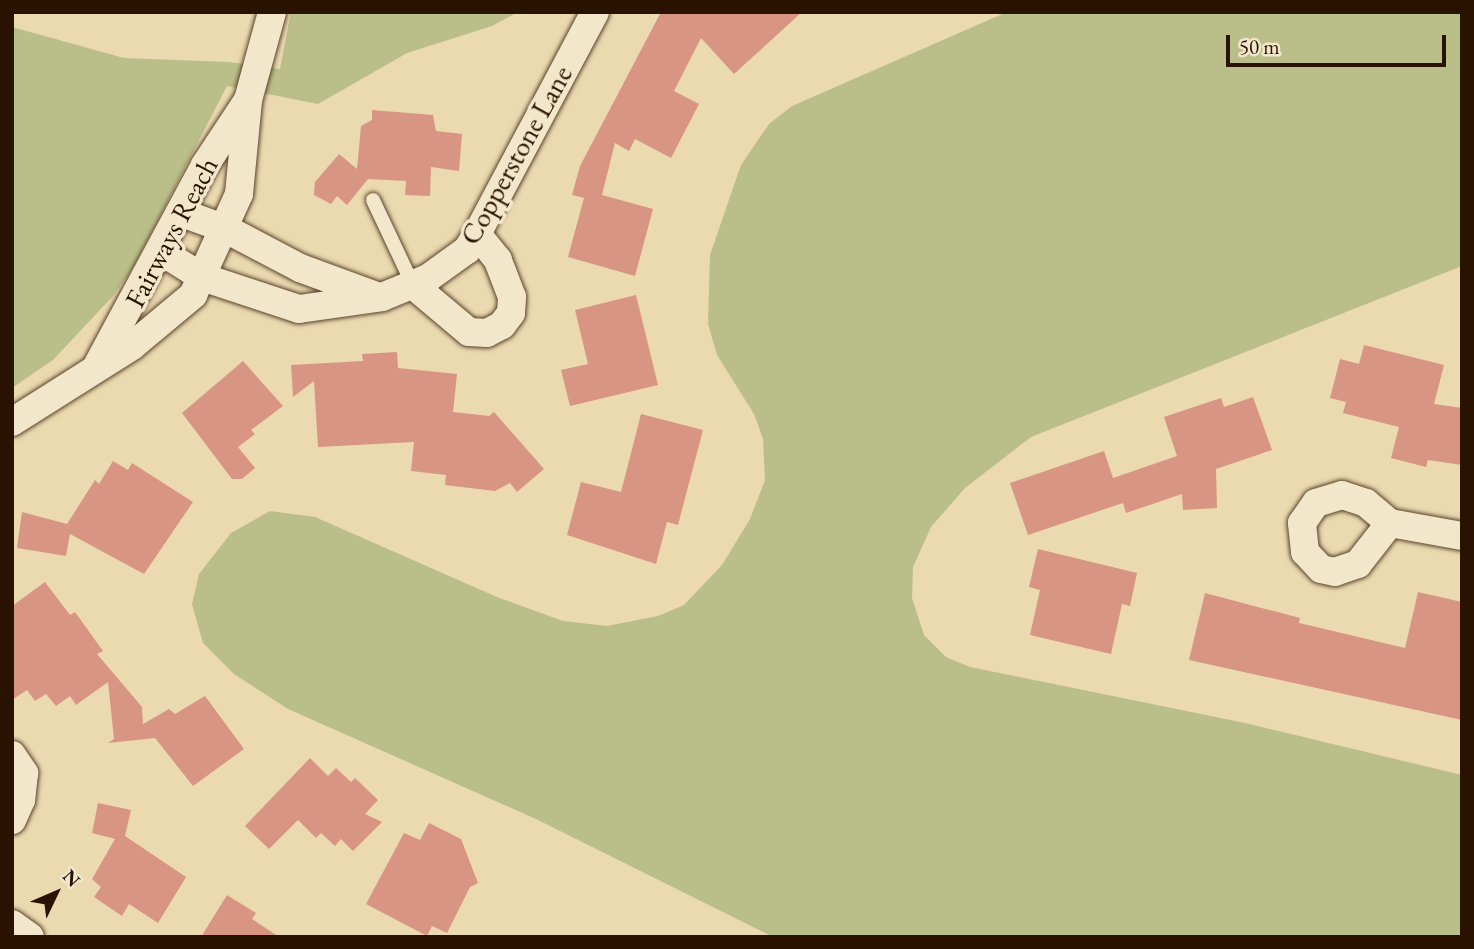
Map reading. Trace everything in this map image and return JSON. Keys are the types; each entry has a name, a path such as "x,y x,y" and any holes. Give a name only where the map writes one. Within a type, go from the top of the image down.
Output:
{"street":[{"name":"Fairways Reach","path":"12,422 68,390 97,366 165,322 193,295 226,229 239,194 248,100 272,12"},
{"name":"Copperstone Lane","path":"162,252 202,277 299,309 382,297 447,267 477,234 595,12"},
{"name":"Fairways Reach","path":"97,366 162,252 205,165 248,100"},
{"path":"182,214 226,229 300,268 382,297"},
{"path":"413,285 469,332 487,333 502,325 511,313 512,297 498,260 477,234"},
{"path":"1390,523 1462,536"},
{"path":"12,755 24,773 21,800 12,820"},
{"path":"12,924 30,937"}],"lane":[{"path":"373,200 413,285"}],"green space":[{"path":"291,12 518,12 492,26 407,53 318,104 227,86 134,266 113,296 53,360 12,388 12,27 124,58 229,62 280,69"},
{"path":"1007,12 1462,12 1462,266 1031,437 965,488 931,527 913,567 912,598 924,635 946,657 970,667 1245,723 1462,775 1462,937 773,937 536,819 288,709 234,674 203,643 192,604 199,574 231,533 270,511 315,517 497,597 563,621 607,626 658,616 684,605 722,565 750,519 765,480 763,439 754,414 717,355 708,324 710,255 741,165 769,124 792,106"}],"building":[{"path":"661,12 802,12 734,74 701,38 674,91 699,104 671,158 635,139 629,151 615,143 602,195 653,209 635,276 568,257 584,198 572,195 580,166"},
{"path":"372,110 433,115 436,131 462,134 459,171 431,167 430,196 405,195 406,181 368,179 347,205 337,196 331,204 314,195 315,182 339,154 357,169 361,126 372,120"},
{"path":"636,295 658,385 570,406 561,370 588,364 575,310"},
{"path":"1364,345 1444,365 1434,404 1462,408 1462,465 1428,460 1426,467 1391,458 1399,427 1343,413 1346,402 1330,398 1340,359 1359,364"},
{"path":"397,352 398,368 457,374 453,412 489,416 494,412 544,469 517,492 510,483 495,491 445,485 446,475 411,471 414,442 318,447 314,381 293,397 291,365 363,361 362,354"},
{"path":"243,361 283,406 251,430 255,434 238,447 255,468 242,479 232,479 182,413"},
{"path":"1253,397 1272,450 1216,469 1217,508 1183,510 1182,494 1126,513 1123,503 1028,535 1010,483 1104,451 1113,478 1177,456 1164,417 1221,398 1224,407"},
{"path":"641,414 703,430 678,525 667,522 656,564 567,535 581,482 621,492"},
{"path":"113,461 128,470 132,463 193,502 144,574 70,534 66,556 17,548 22,512 67,524 95,480 99,484"},
{"path":"1038,549 1137,573 1130,606 1122,604 1111,654 1030,635 1040,590 1029,587"},
{"path":"45,582 70,615 75,612 103,651 97,654 142,707 143,724 169,709 175,714 205,696 244,749 193,786 155,738 108,743 114,739 108,682 76,705 70,696 56,706 46,694 35,701 27,690 12,700 12,606"},
{"path":"1418,592 1462,602 1462,720 1189,660 1205,593 1300,618 1299,623 1405,648"},
{"path":"310,758 328,776 336,768 351,782 355,778 378,800 365,814 382,822 353,851 341,839 335,846 321,833 316,838 298,820 269,849 245,826"},
{"path":"98,803 131,810 125,836 186,877 158,923 129,904 122,916 94,897 101,887 92,879 115,839 92,833"},
{"path":"429,823 461,839 478,883 470,887 447,933 432,926 427,936 366,904 404,833 420,840"},
{"path":"227,895 256,913 252,919 279,937 201,937"}]}
